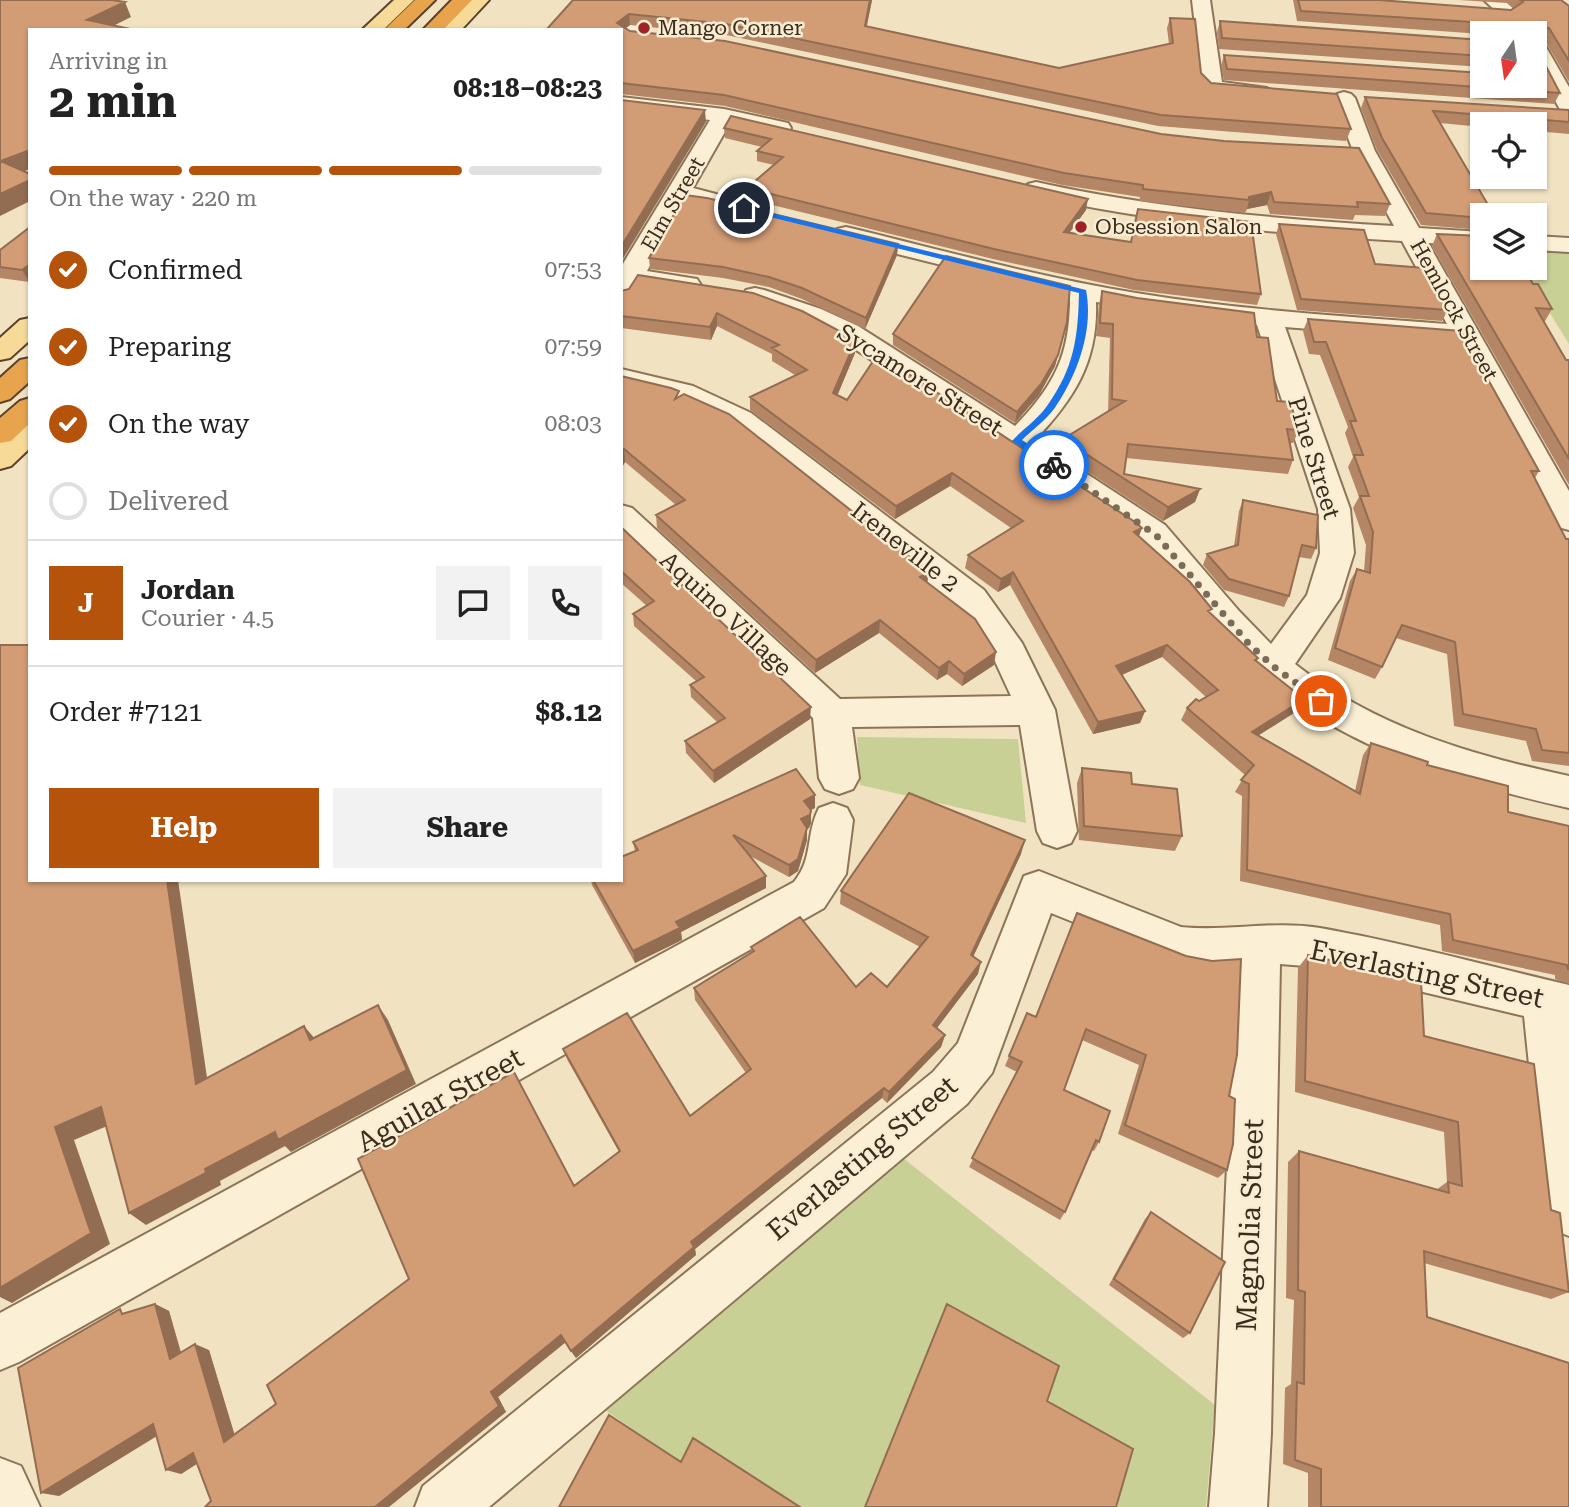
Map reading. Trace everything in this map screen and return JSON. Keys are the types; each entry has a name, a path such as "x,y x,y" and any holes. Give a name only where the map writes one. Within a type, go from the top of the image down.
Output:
{"highway":[{"path":"395,28 426,0"},
{"path":"403,28 434,0"},
{"path":"422,28 452,0"},
{"path":"434,28 463,0"},
{"path":"0,378 9,349"},
{"path":"0,393 28,368"},
{"path":"0,416 28,391"},
{"path":"0,435 28,409"}],"main road":[{"path":"372,28 405,0"},
{"path":"452,28 480,0"},
{"path":"9,349 28,328"},
{"path":"0,459 28,432"}],"street":[{"path":"1201,0 1214,24 1208,56 1213,87 1286,94"},
{"path":"626,39 654,3"},
{"path":"1493,7 1513,21"},
{"path":"626,39 656,35"},
{"path":"1208,56 1230,57"},
{"path":"1547,85 1564,111"},
{"name":"Hemlock Street","path":"1345,98 1353,150 1412,234 1569,519"},
{"path":"623,103 724,115 807,135"},
{"name":"Elm Street","path":"625,282 681,192 724,115"},
{"path":"1011,183 1124,208 1198,218 1470,238"},
{"path":"681,192 771,215"},
{"path":"823,228 1083,292 1180,308 1468,334"},
{"path":"1547,244 1569,245"},
{"name":"Sycamore Street","path":"625,282 759,296 812,315 848,332 1120,508 1156,535 1214,605 1274,667 1336,712 1435,758 1497,777 1569,792"},
{"path":"1017,441 1049,409 1069,376 1082,337 1083,292"},
{"name":"Pine Street","path":"1268,318 1334,509 1337,553 1324,598 1274,667"},
{"name":"Ireneville 2","path":"623,378 677,389 709,400 741,419 972,599 1009,652 1036,710 1057,831"},
{"name":"Aquino Village","path":"623,516 831,713"},
{"path":"831,713 1036,710"},
{"name":"Aguilar Street","path":"0,1343 809,895 825,874 836,799 831,713"},
{"name":"Everlasting Street","path":"444,1507 950,1088 976,1056 1039,889 1180,946 1205,949 1259,943 1318,947 1557,1003"},
{"name":"Magnolia Street","path":"1238,1507 1244,1419 1259,943"},
{"path":"1557,1003 1569,1211"},
{"path":"0,1487 11,1507"}],"green space":[{"path":"1547,250 1569,252 1569,344 1529,280 1547,280"},
{"path":"857,737 1018,739 1026,823 860,785"},
{"path":"903,1158 1215,1405 1206,1507 743,1507 605,1410"}],"building":[{"path":"0,0 125,2 87,20 125,28 28,28 28,151 1,161 28,173 28,181 0,194"},
{"path":"573,0 870,0 865,26 1059,68 1173,43 1170,18 1195,19 1201,73 1211,83 1337,94 1351,129 1161,115 726,24 629,14 617,23 630,31 725,41 1161,134 1224,141 1359,148 1390,204 1357,202 1358,207 1274,202 1271,192 1249,197 1249,200 1143,189 1143,185 1064,173 724,95 623,83 623,28 548,28"},
{"path":"1298,0 1379,0 1511,10 1523,2 1520,0 1561,0 1569,6 1569,61 1547,27 1547,21 1470,22 1301,11"},
{"path":"1220,21 1470,39 1470,55 1222,38"},
{"path":"1224,55 1470,72 1470,87 1227,69"},
{"path":"1547,68 1560,93 1547,92"},
{"path":"1365,97 1569,110 1569,122 1547,120 1547,112 1470,114 1433,111 1470,174 1470,189 1479,189 1487,203 1470,203 1470,217 1426,213 1382,138"},
{"path":"623,100 705,110 623,244"},
{"path":"731,116 1088,199 1064,232 1131,242 1138,209 1251,222 1261,294 1137,280 994,249 747,188 783,157 757,151 771,139 724,128"},
{"path":"685,195 898,244 866,318 802,288 769,277 723,267 649,258"},
{"path":"1279,224 1364,230 1375,264 1425,268 1448,310 1301,299"},
{"path":"28,229 28,266 22,270 0,267 0,250"},
{"path":"1437,234 1470,235 1470,280 1531,280 1533,284 1538,284 1552,309 1536,308 1566,360 1569,360 1569,459"},
{"path":"946,256 1070,286 1067,322 1058,355 1041,384 1017,412 893,334"},
{"path":"638,275 753,293 802,311 856,340 833,393 847,400 878,354 1135,522 1142,528 1134,532 1190,582 1212,609 1208,611 1258,658 1255,660 1304,699 1252,732 1360,794 1371,743 1428,762 1427,765 1508,786 1508,812 1569,826 1569,969 1567,965 1453,940 1450,914 1247,870 1249,784 1241,780 1254,765 1187,708 1196,699 1199,701 1218,690 1167,645 1116,666 1145,711 1098,722 1013,572 1001,579 968,555 1023,521 952,473 896,506 750,397 807,370 772,348 779,345 717,313 710,327 623,316 623,290 629,289"},
{"path":"1102,291 1254,313 1257,337 1268,338 1277,401 1290,402 1299,430 1287,429 1293,460 1128,444 1124,474 1200,489 1168,507 1063,439 1125,401 1112,399 1113,324 1100,323"},
{"path":"1308,319 1461,331 1539,471 1531,471 1566,539 1569,539 1569,753 1542,750 1536,729 1463,714 1455,642 1402,625 1382,667 1335,648 1357,569 1370,573 1373,532 1360,496 1369,496 1354,455 1363,455 1350,421 1356,421 1326,342 1314,342"},
{"path":"623,376 671,388 679,391 675,399 684,394 729,414 929,572 920,577 975,619 996,652 964,674 949,661 939,668 880,620 816,660 656,515 685,500 624,449"},
{"path":"1243,500 1318,515 1316,548 1302,545 1289,596 1229,579 1207,554 1238,545"},
{"path":"623,529 811,707 713,771 685,741 725,718 690,685 704,677 633,614 654,601 623,573"},
{"path":"0,645 28,645 28,882 167,882 196,1084 304,1026 310,1040 378,1005 407,1070 278,1140 275,1132 205,1169 206,1173 129,1213 101,1107 55,1127 91,1233 0,1288"},
{"path":"1082,768 1131,773 1132,784 1177,789 1182,836 1084,826"},
{"path":"796,769 815,795 804,801 811,810 810,815 801,819 807,828 798,859 789,865 733,835 766,876 676,922 680,928 633,951 594,882 623,882 623,856 638,850 633,842"},
{"path":"909,793 1025,840 971,955 981,962 933,1025 945,1035 889,1092 884,1088 691,1242 694,1247 571,1351 561,1335 491,1392 499,1406 375,1507 205,1507 211,1501 193,1453 166,1470 153,1424 41,1493 18,1368 120,1309 122,1314 155,1304 170,1359 195,1344 224,1442 276,1404 267,1385 409,1279 358,1159 514,1072 574,1186 620,1151 563,1049 627,1013 690,1116 751,1069 694,988 754,951 751,947 800,917 856,987 871,973 887,987 928,937 841,891"},
{"path":"1077,913 1186,956 1212,961 1241,959 1237,1055 1229,1096 1235,1099 1233,1144 1227,1170 1125,1125 1146,1055 1086,1029 1064,1090 1110,1111 1099,1142 1096,1140 1065,1212 972,1158 1022,1062 1009,1056 1027,1013 1036,1017"},
{"path":"1308,955 1421,981 1424,1036 1534,1064 1551,1210 1560,1213 1569,1292 1424,1251 1427,1317 1569,1363 1569,1507 1321,1507 1321,1469 1295,1460 1297,1382 1304,1384 1305,1292 1298,1290 1299,1151 1449,1193 1448,1182 1462,1186 1458,1122 1305,1081"},
{"path":"1151,1212 1225,1262 1190,1333 1114,1279"},
{"path":"947,1304 1059,1366 1047,1401 1133,1449 1116,1507 865,1507"},
{"path":"609,1415 681,1462 693,1438 800,1507 559,1507"}],"way so far":[{"path":"1054,465 1156,535 1249,644 1274,667 1321,701"}],"place":[{"name":"Mango Corner","path":"644,28"},
{"name":"Obsession Salon","path":"1081,227"}],"route":[{"path":"744,208 1083,292 1082,337 1069,376 1049,409 1017,441 1054,465"}]}
